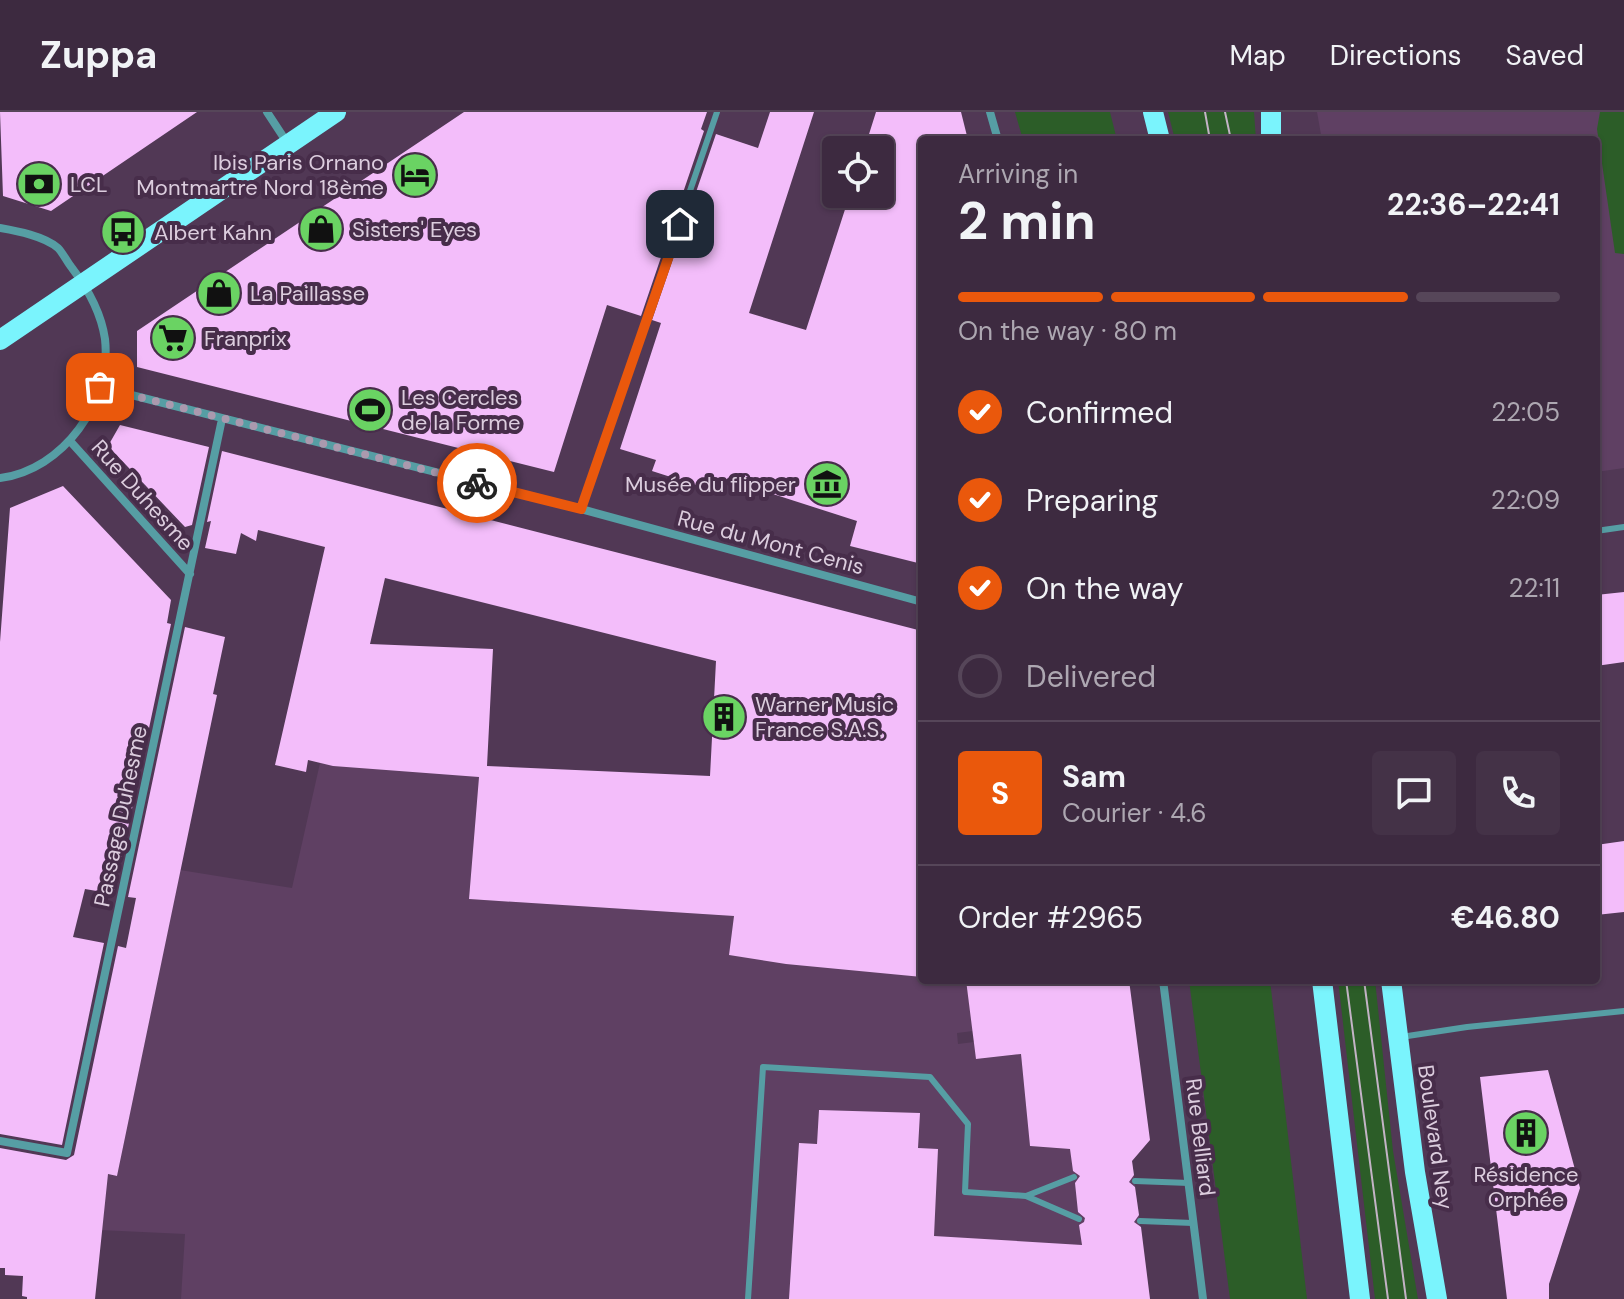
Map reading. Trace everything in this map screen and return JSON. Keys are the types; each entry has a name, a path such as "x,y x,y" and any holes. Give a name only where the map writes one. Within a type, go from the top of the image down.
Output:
{"main road":[{"path":"0,340 336,112"},
{"path":"1153,112 1159,136"},
{"path":"1271,112 1271,136"},
{"path":"1322,984 1360,1299"},
{"name":"Boulevard Ney","path":"1391,984 1415,1172 1437,1299"}],"street":[{"path":"267,112 288,145"},
{"path":"990,112 997,136"},
{"path":"0,228 57,247 97,308 105,342 100,387 88,416 70,441 30,469 0,478"},
{"name":"Rue du Mont Cenis","path":"100,387 581,509 918,601"},
{"name":"Passage Duhesme","path":"0,1141 67,1153 222,419"},
{"name":"Rue Duhesme","path":"70,441 190,574"},
{"name":"Rue Belliard","path":"1164,984 1203,1299"}],"lane":[{"path":"581,509 717,112"},
{"path":"1600,530 1624,527"},
{"path":"1398,1037 1624,1011"},
{"path":"748,1299 763,1067 930,1077 968,1124 965,1192 1026,1196 1079,1219"},
{"path":"1026,1196 1074,1177"},
{"path":"1135,1181 1189,1183"},
{"path":"1140,1221 1193,1223"}],"shaded area":[{"path":"1317,112 1624,112 1624,468 1600,471 1600,136 1321,136"},
{"path":"320,763 479,776 469,899 734,916 729,955 918,977 918,984 967,984 973,1031 957,1033 958,1044 974,1042 977,1059 1021,1054 1030,1146 1131,1154 1150,1299 181,1299 185,1234 100,1230 107,1174 117,1176 180,870 292,888"}],"green space":[{"path":"1015,112 1110,112 1116,136 1022,136"},
{"path":"1168,112 1254,112 1256,136 1174,136"},
{"path":"1600,112 1624,112 1624,254 1615,253 1597,129"},
{"path":"1190,984 1270,984 1307,1299 1230,1299"},
{"path":"1338,984 1375,984 1393,1151 1418,1299 1375,1299"}],"building":[{"path":"0,112 197,112 51,211 3,196"},
{"path":"464,112 707,112 701,129 704,131 641,316 607,305 554,472 137,367 137,331"},
{"path":"770,112 814,112 749,313 806,330 845,208 894,208 894,136 868,136 876,112 961,112 967,136 918,136 918,563 850,546 857,521 726,479 722,493 705,488 652,471 656,460 620,449 661,323 652,320 716,134 758,148"},
{"path":"120,425 209,447 192,525 185,527 108,446"},
{"path":"222,451 918,630 918,977 786,964 729,955 734,916 469,899 479,777 333,766 308,760 306,772 275,765 325,547 258,530 256,541 241,533 236,554 205,548 211,521 207,522","holes":["385,578 716,661 710,776 487,766 493,649 370,644"]},
{"path":"63,486 171,600 167,623 171,624 114,894 85,889 73,937 104,943 62,1145 0,1134 0,642 10,508"},
{"path":"1624,592 1624,662 1600,665 1600,595"},
{"path":"185,627 225,637 213,694 217,695 117,1176 108,1174 95,1299 27,1299 22,1296 23,1276 5,1275 5,1268 0,1268 0,1148 66,1160 74,1155 118,946 126,948 136,898 128,897"},
{"path":"1624,841 1624,912 1600,915 1600,844"},
{"path":"967,984 1130,984 1150,1140 1132,1161 1134,1175 1129,1182 1135,1187 1139,1215 1134,1222 1141,1227 1150,1299 789,1299 799,1143 817,1144 819,1110 920,1113 918,1148 938,1149 934,1236 1082,1245 1079,1225 1085,1218 1078,1212 1075,1183 1080,1176 1073,1171 1070,1149 1030,1146 1021,1054 976,1059"},
{"name":"Résidence Orphée","path":"1548,1070 1580,1188 1549,1284 1549,1299 1507,1299 1480,1077"}],"tram line":[{"path":"1205,112 1209,136"},
{"path":"1225,112 1230,136"},
{"path":"1347,984 1388,1299"},
{"path":"1365,984 1406,1299"}],"way so far":[{"path":"100,387 477,483"}],"place":[{"name":"Ibis Paris Ornano Montmartre Nord 18ème","path":"415,175"},
{"name":"LCL","path":"39,184"},
{"name":"Sisters' Eyes","path":"321,229"},
{"name":"Albert Kahn","path":"123,232"},
{"name":"La Paillasse","path":"219,293"},
{"name":"Franprix","path":"173,338"},
{"name":"Les Cercles de la Forme","path":"370,410"},
{"name":"Musée du flipper","path":"827,484"},
{"name":"Warner Music France S.A.S.","path":"724,717"},
{"name":"Résidence Orphée","path":"1526,1133"}],"route":[{"path":"477,483 581,509 680,224"}]}
